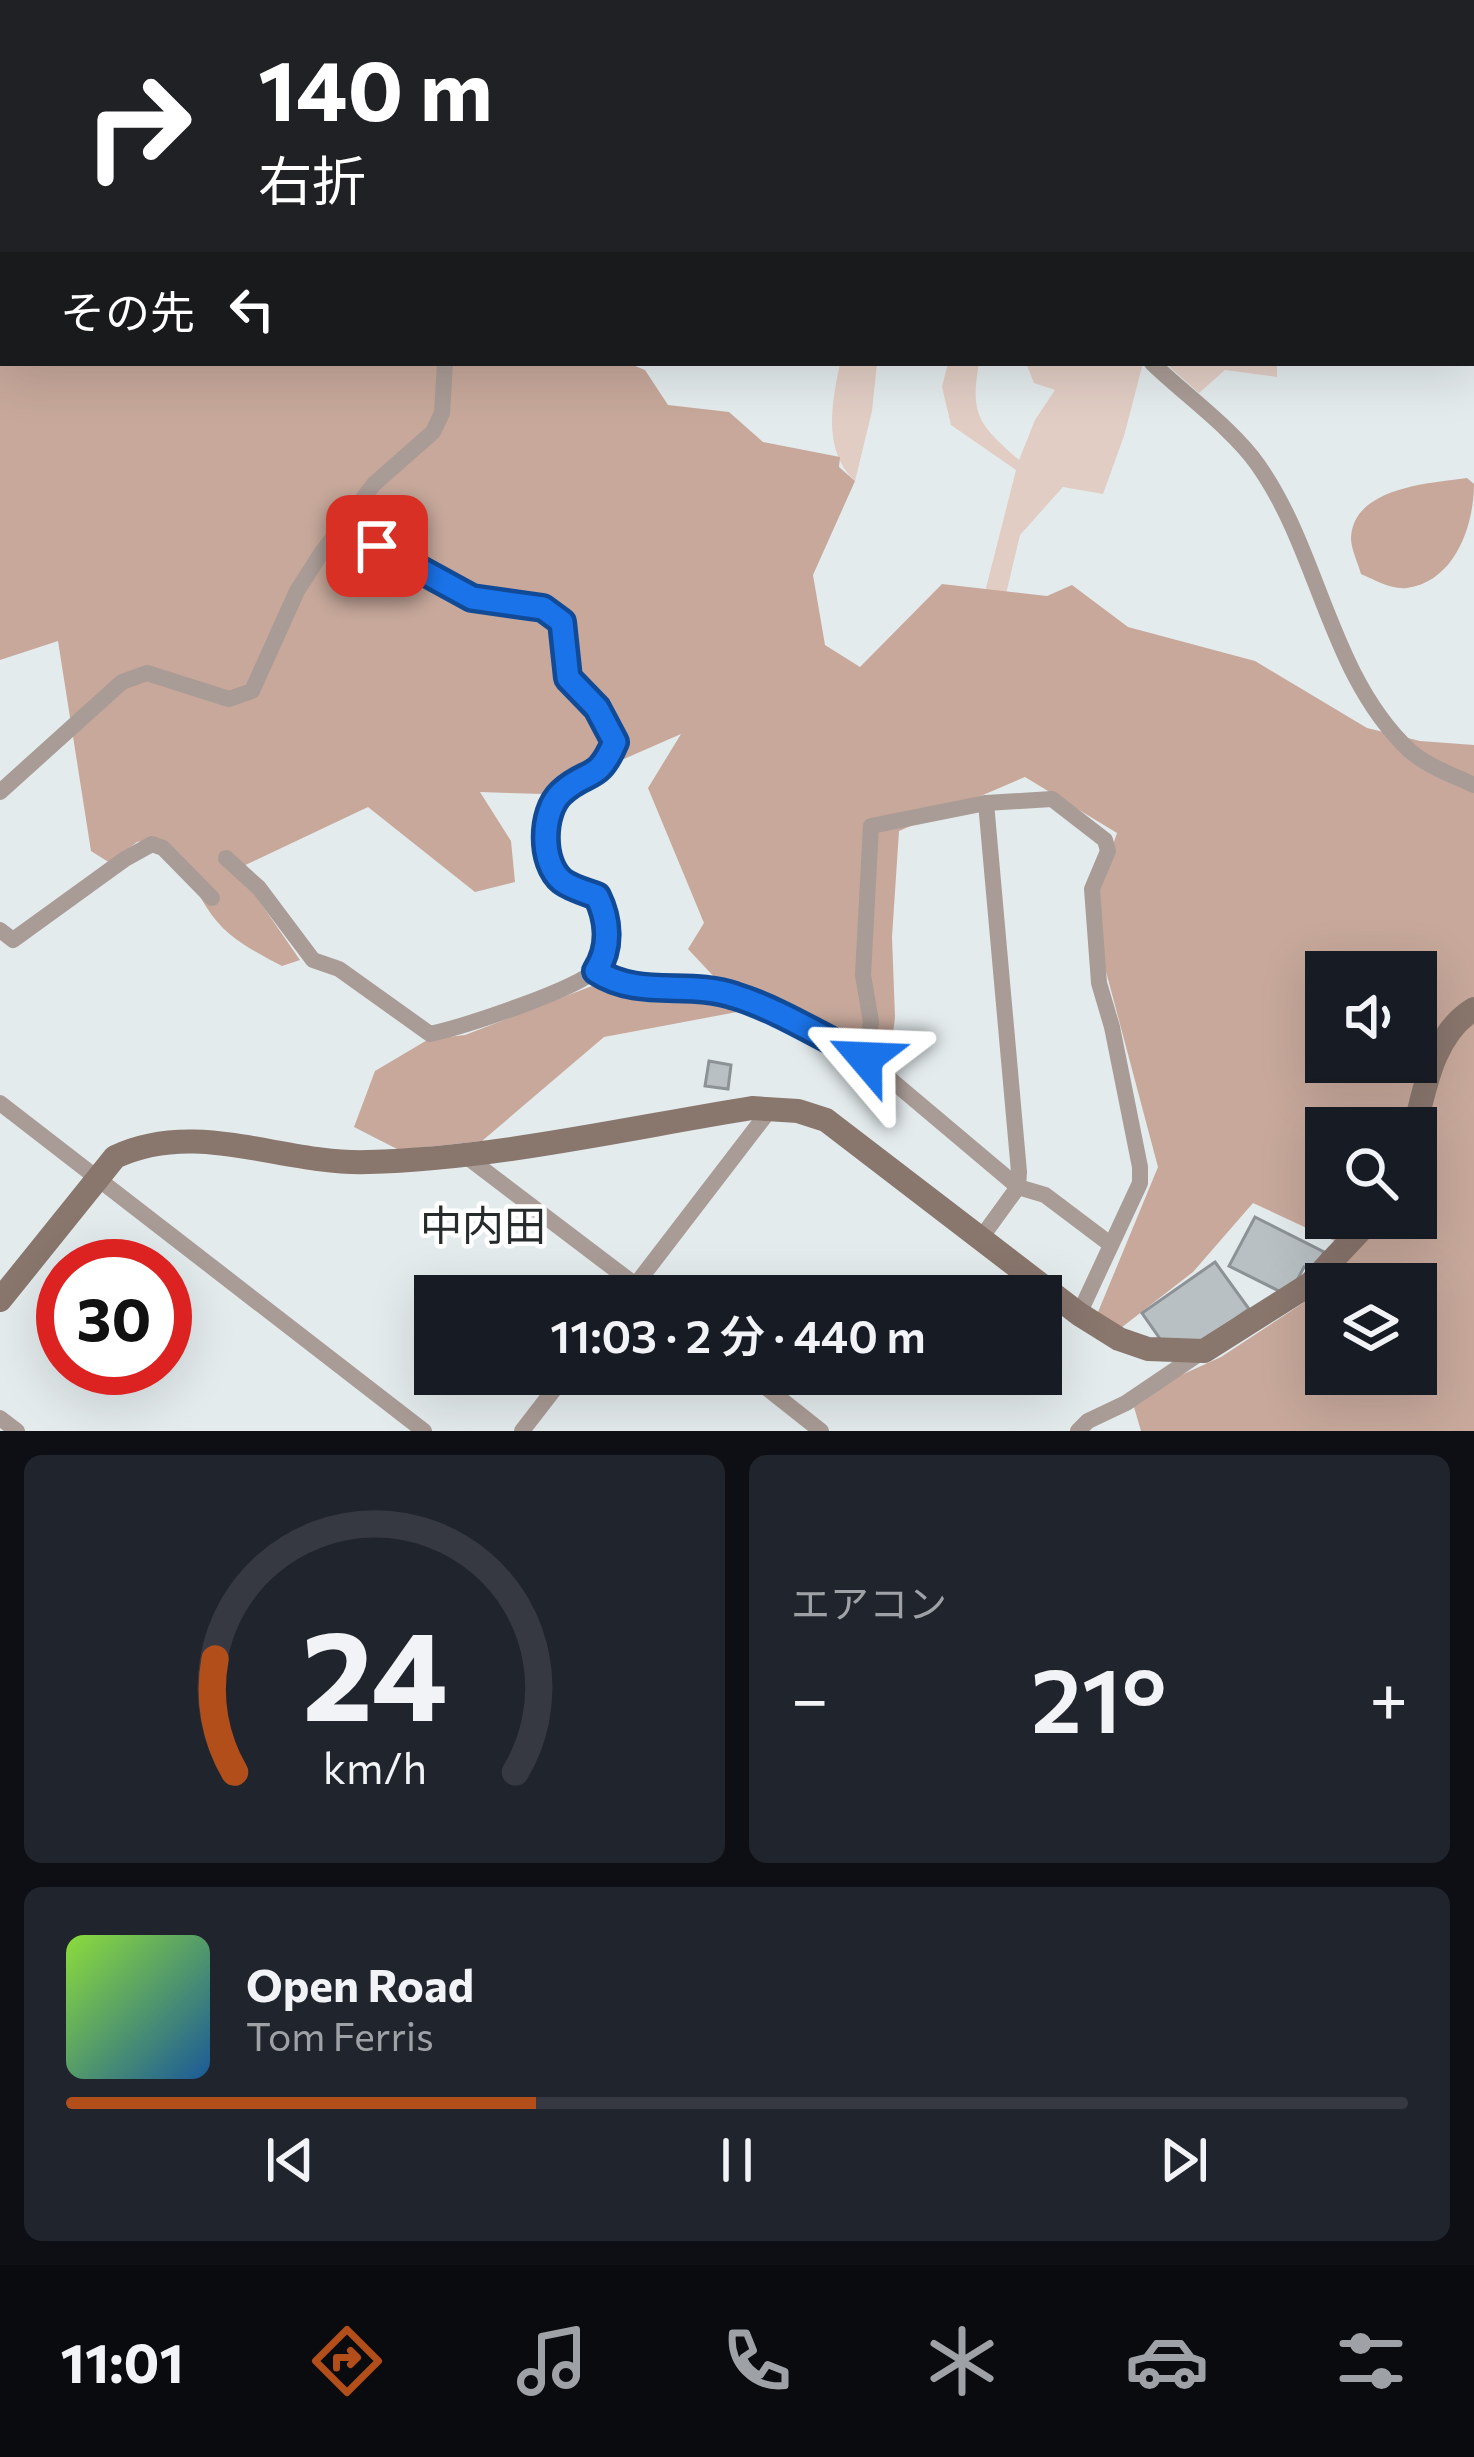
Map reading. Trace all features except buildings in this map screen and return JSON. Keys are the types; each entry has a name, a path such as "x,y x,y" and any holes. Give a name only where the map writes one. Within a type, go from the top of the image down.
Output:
{"street":[{"path":"0,791 122,682 147,674 229,699 252,691 297,591 340,527 374,484 433,432 442,413 445,366"},
{"path":"1154,366 1258,464 1318,580 1352,671 1408,749 1434,767 1474,784"},
{"path":"226,858 260,888 313,961 339,969 430,1034 470,1026 596,971 607,955 605,912 597,896 564,883 554,871 546,839 550,811 560,794 604,767 615,742 597,708 568,678 562,622 543,608 472,598 340,527"},
{"path":"865,1058 871,1022 863,975 871,826 986,803 1052,799 1105,840 1108,851 1092,889 1097,966 1140,1183 1079,1314"},
{"path":"982,1238 1018,1187 986,803"},
{"path":"0,930 13,940 152,844 163,848 212,898"},
{"path":"596,971 608,979 648,988 706,989 736,996 865,1058 1018,1187 1046,1196 1110,1244"},
{"path":"1420,1107 1444,1040 1461,1017 1474,1010"},
{"path":"0,1103 424,1431"},
{"path":"0,1300 96,1177 115,1157 141,1144 176,1139 366,1162 462,1154 772,1107 826,1120 1079,1314 1119,1339 1148,1348 1204,1351"},
{"path":"649,1275 772,1107"},
{"path":"462,1154 615,1275"},
{"path":"1078,1431 1310,1284 1352,1239"},
{"path":"522,1431 550,1395"},
{"path":"776,1395 821,1431"},
{"path":"0,1418 17,1431"}],"shaded area":[{"path":"0,366 635,366 645,370 668,405 729,412 763,442 840,457 839,467 855,481 813,575 825,645 860,667 942,584 1047,596 1072,585 1128,627 1255,661 1367,728 1420,741 1474,745 1474,1431 1141,1431 1134,1407 1168,1381 1221,1357 1305,1299 1305,1395 1437,1395 1437,1263 1325,1263 1337,1242 1331,1239 1437,1239 1437,1107 1305,1107 1305,1227 1253,1203 1193,1272 1117,1331 1096,1317 1158,1167 1104,964 1097,892 1117,833 1025,777 899,831 892,937 895,1017 889,1066 718,981 688,949 704,923 648,788 681,734 544,794 480,792 511,841 515,882 475,892 368,807 237,869 300,960 282,966 222,927 181,862 158,838 137,842 110,863 91,851 58,641 0,660"},
{"path":"840,366 877,366 872,411 855,481 838,455 833,410"},
{"path":"947,366 979,366 976,396 981,419 1019,460 1035,420 1055,390 1034,383 1027,366 1142,366 1103,494 1063,487 1020,535 1006,594 985,592 1016,470 951,425 942,387"},
{"path":"1168,366 1277,366 1277,377 1225,370 1199,393"},
{"path":"1467,478 1474,484 1466,533 1450,563 1438,574 1401,588 1361,574 1351,538 1365,508 1396,491"},
{"path":"592,986 707,994 753,1009 604,1037 482,1141 399,1150 354,1127 375,1071 429,1039 465,1035"}],"district":[{"name":"中内田","path":"483,1224"}],"route":[{"path":"377,546 472,598 543,608 562,622 568,678 597,708 615,742 604,767 560,794 550,811 546,839 554,871 564,883 597,896 605,912 607,955 596,971 608,979 648,988 706,989 736,996 865,1058"}]}
